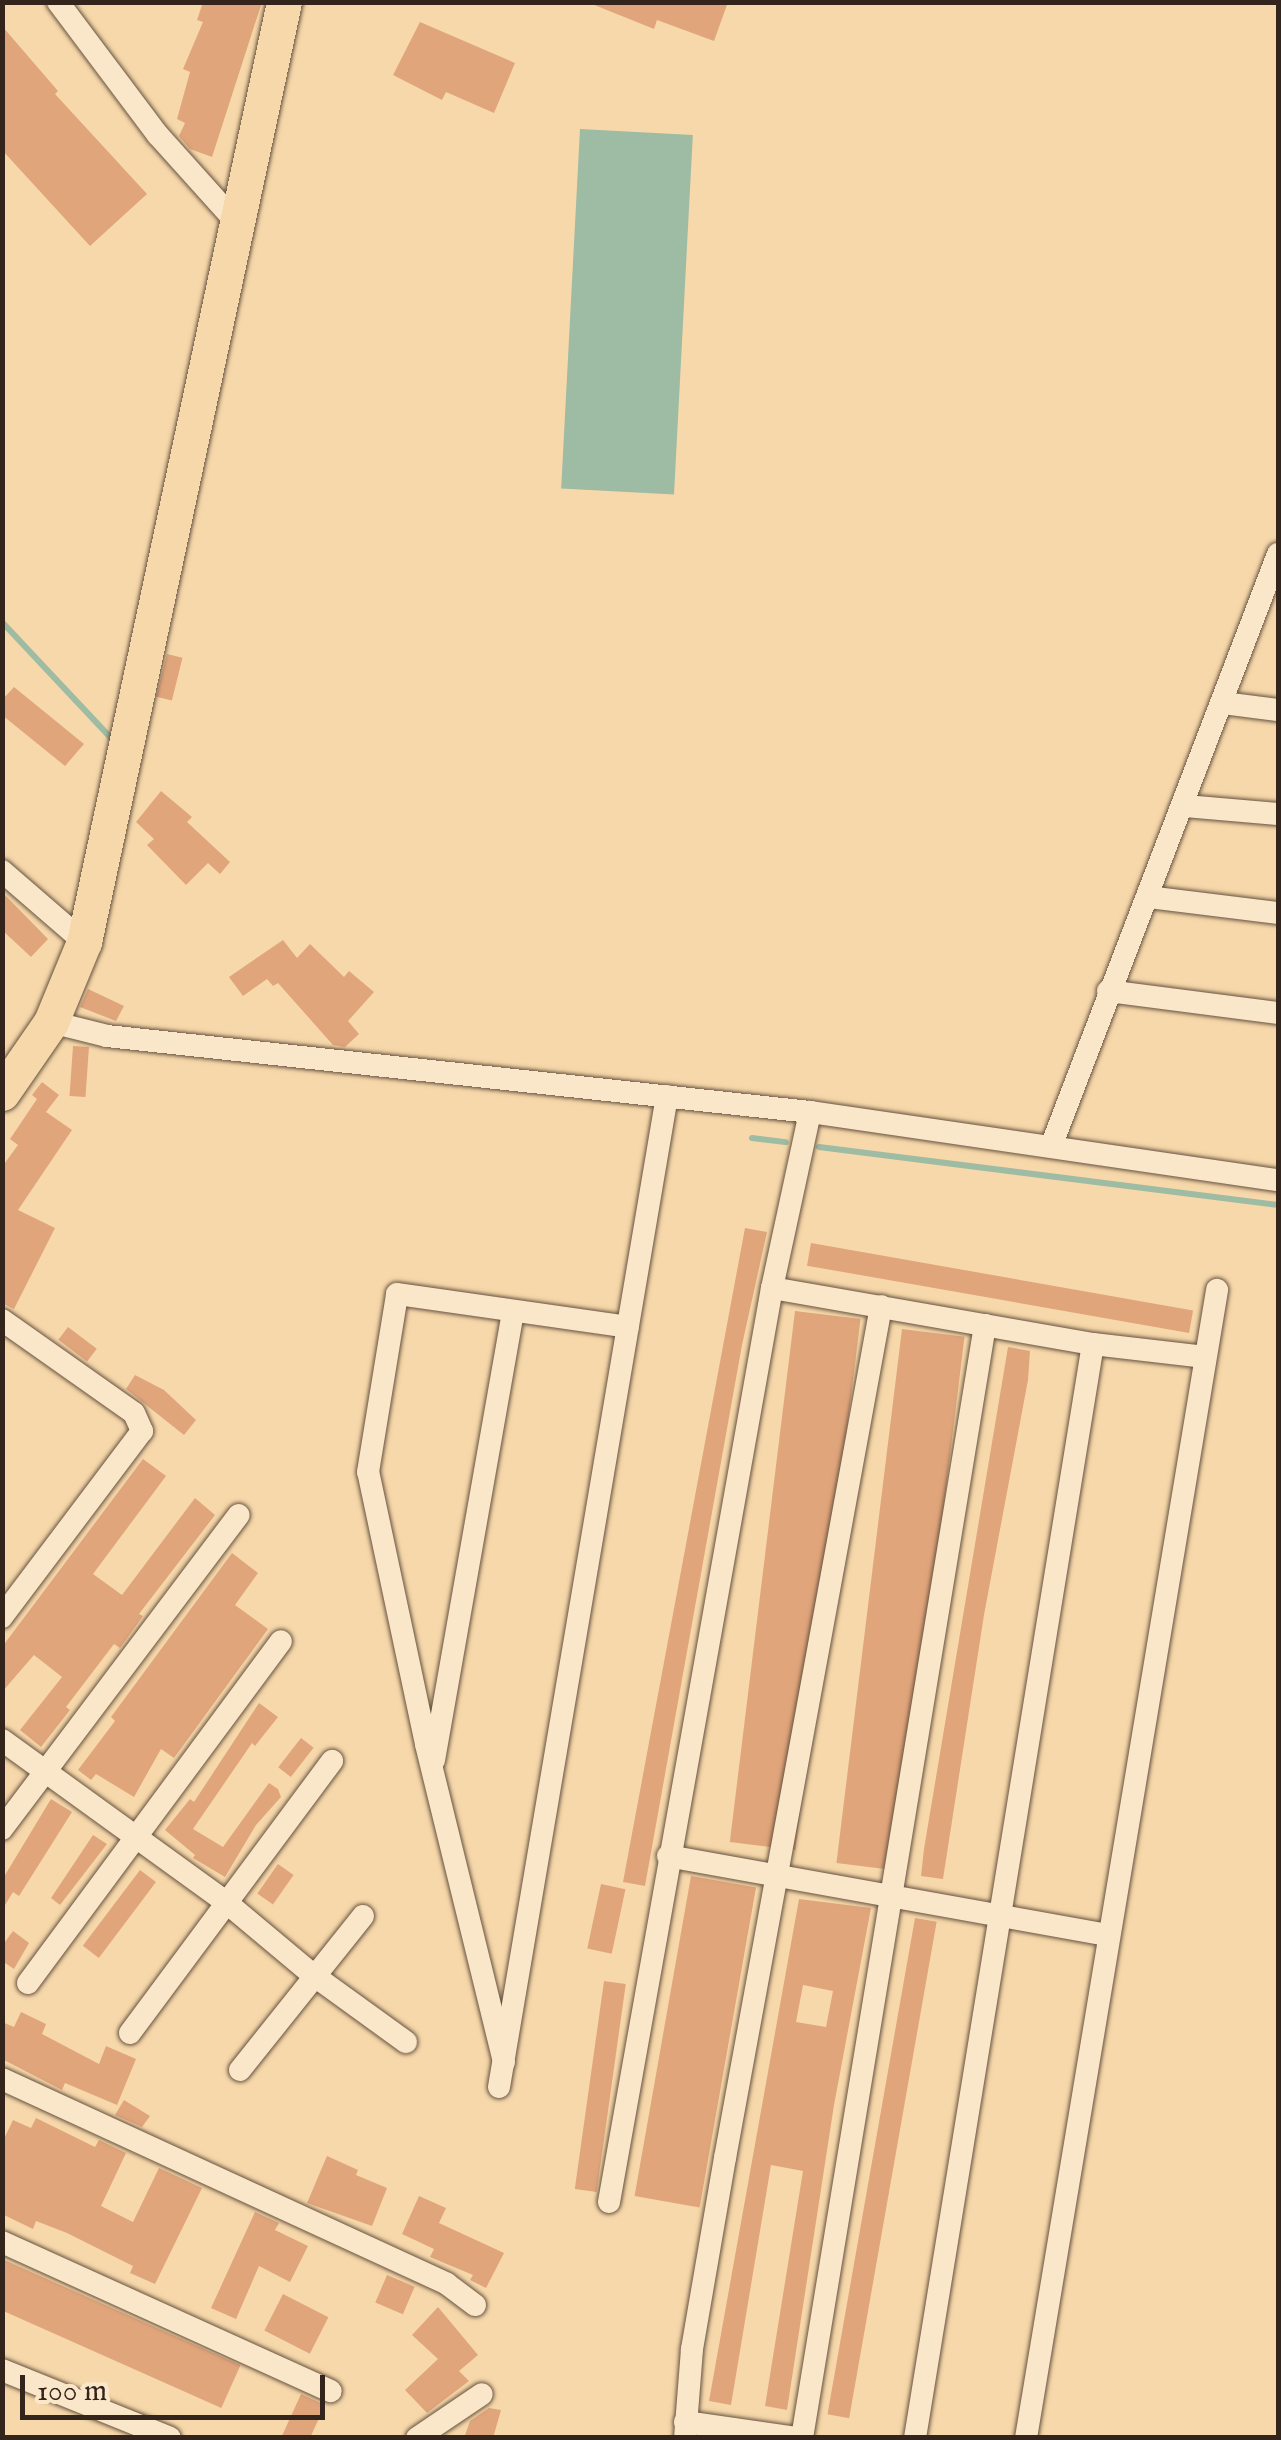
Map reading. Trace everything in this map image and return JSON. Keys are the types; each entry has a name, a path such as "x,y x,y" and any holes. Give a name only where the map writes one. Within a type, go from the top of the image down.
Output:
{"main road":[{"path":"2,1093 51,1022 84,942 284,2"}],"street":[{"path":"58,2 158,135 236,222"},
{"path":"1052,1144 1108,990 1185,806 1278,554"},
{"path":"1223,704 1278,710"},
{"path":"1185,806 1278,814"},
{"path":"2,871 84,942"},
{"path":"1148,897 1278,912"},
{"path":"1108,990 1278,1013"},
{"path":"51,1022 107,1036 810,1112 1052,1144 1278,1180"},
{"path":"499,2087 666,1096"},
{"path":"610,2202 668,1856 772,1288 810,1112"},
{"path":"772,1288 1093,1344 1205,1358"},
{"path":"1026,2438 1217,1290"},
{"path":"504,2062 432,1769 368,1472 397,1294 628,1328"},
{"path":"882,1306 775,1875 692,2349 685,2430 800,2438 985,1325"},
{"path":"432,1769 513,1311"},
{"path":"2,1320 134,1413 142,1431 2,1618"},
{"path":"915,2438 1093,1344"},
{"path":"2,1830 239,1516"},
{"path":"28,1983 280,1641"},
{"path":"2,1740 138,1836 315,1976 406,2042"},
{"path":"130,2032 332,1761"},
{"path":"668,1856 1107,1935"},
{"path":"240,2070 363,1916"},
{"path":"2,2080 447,2284 476,2304"},
{"path":"2,2242 331,2392"},
{"path":"2,2370 170,2438"},
{"path":"417,2438 444,2428 482,2394"}],"shaded area":[{"path":"580,129 693,135 674,494 561,489"}],"building":[{"path":"203,2 262,2 212,157 190,149 179,136 185,123 177,119 190,72 183,69 203,22 197,20"},
{"path":"587,2 728,2 714,41 657,20 654,29"},
{"path":"420,22 515,63 494,113 446,92 442,100 393,75"},
{"path":"2,26 58,91 55,94 147,194 90,246 2,150"},
{"path":"167,654 183,658 172,701 156,697"},
{"path":"14,687 84,744 65,766 2,715 2,700"},
{"path":"161,791 192,817 187,822 230,862 220,874 208,863 186,885 147,845 154,839 136,822"},
{"path":"2,892 48,939 31,957 2,930"},
{"path":"283,940 297,958 310,944 344,977 349,971 374,992 348,1021 359,1034 345,1047 333,1045 278,983 273,986 267,979 243,996 229,977"},
{"path":"88,989 124,1006 116,1021 80,1007"},
{"path":"73,1046 89,1047 85,1097 70,1096"},
{"path":"42,1082 59,1095 46,1112 72,1130 18,1210 55,1228 14,1309 2,1303 2,1167 18,1145 10,1139 37,1099 32,1095"},
{"path":"745,1228 767,1232 742,1345 645,1886 623,1882"},
{"path":"811,1243 1193,1310 1189,1333 807,1266"},
{"path":"795,1311 861,1319 795,1850 730,1842"},
{"path":"68,1327 97,1349 87,1361 58,1340"},
{"path":"902,1329 965,1337 899,1871 836,1863"},
{"path":"1008,1347 1030,1351 1028,1380 984,1615 943,1879 921,1876 924,1849"},
{"path":"135,1375 164,1390 196,1420 184,1435 126,1389"},
{"path":"143,1459 166,1476 93,1574 122,1595 195,1498 215,1515 139,1614 143,1616 120,1648 114,1644 66,1707 70,1710 41,1747 20,1730 62,1677 34,1655 2,1692 2,1647"},
{"path":"232,1553 258,1573 235,1605 268,1629 174,1758 161,1749 134,1797 96,1774 91,1780 78,1770 115,1721 111,1717"},
{"path":"259,1703 278,1717 255,1746 252,1743 193,1829 223,1847 269,1783 278,1789 281,1797 256,1825 225,1877 193,1858 195,1855 165,1830 190,1799 194,1802"},
{"path":"301,1738 314,1748 291,1777 278,1767"},
{"path":"51,1799 72,1812 19,1896 13,1892 2,1910 2,1880"},
{"path":"93,1835 107,1844 60,1905 51,1898"},
{"path":"278,1864 294,1875 273,1904 257,1893"},
{"path":"140,1870 156,1882 99,1958 83,1946"},
{"path":"691,1876 756,1887 700,2208 635,2196"},
{"path":"601,1884 625,1889 612,1954 587,1949"},
{"path":"799,1899 871,1908 834,2105 787,2410 765,2406 803,2171 771,2165 731,2405 709,2401","holes":["803,1985 833,1991 826,2027 796,2022"]},
{"path":"915,1918 937,1922 849,2418 827,2414"},
{"path":"13,1931 29,1943 14,1969 2,1961 2,1946"},
{"path":"604,1981 626,1984 597,2192 575,2189"},
{"path":"21,2012 46,2024 42,2034 99,2064 106,2046 136,2059 117,2105 65,2083 62,2090 2,2059 2,2022 14,2027"},
{"path":"124,2100 150,2116 142,2127 115,2115"},
{"path":"36,2118 95,2147 99,2140 126,2153 101,2206 133,2222 159,2168 202,2188 155,2284 130,2273 133,2266 67,2233 36,2221 33,2229 2,2214 2,2143 13,2120 31,2128"},
{"path":"327,2156 358,2170 356,2175 387,2188 372,2226 307,2203"},
{"path":"419,2196 446,2208 439,2223 504,2253 486,2288 470,2280 473,2275 430,2257 434,2249 402,2234"},
{"path":"255,2212 279,2223 275,2230 308,2246 290,2282 259,2266 236,2319 211,2308"},
{"path":"2,2259 240,2365 221,2408 2,2310"},
{"path":"387,2275 415,2287 403,2314 375,2303"},
{"path":"283,2294 328,2317 310,2354 264,2331"},
{"path":"438,2307 478,2355 459,2371 469,2381 427,2413 405,2390 438,2359 412,2335"},
{"path":"301,2394 325,2405 310,2438 281,2438"},
{"path":"489,2408 501,2410 493,2438 464,2438 470,2421"}],"waterway":[{"path":"2,622 110,737"},
{"path":"752,1138 786,1142"},
{"path":"819,1147 1278,1205"}]}
